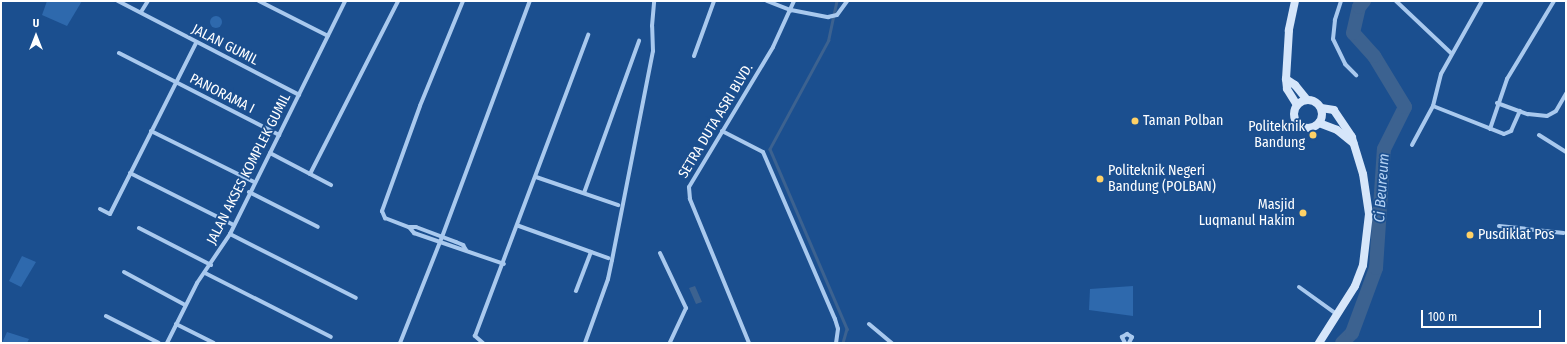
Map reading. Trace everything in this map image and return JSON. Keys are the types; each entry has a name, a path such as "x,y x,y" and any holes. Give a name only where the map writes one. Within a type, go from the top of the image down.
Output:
{"street":[{"name":"JALAN GUMIL","path":"118,1 142,12 196,43 299,96"},
{"path":"142,12 148,1"},
{"path":"259,1 328,36"},
{"name":"JALAN AKSES KOMPLEK GUMIL","path":"167,343 185,305 230,234 249,192 299,96 345,1"},
{"path":"310,174 398,1"},
{"path":"463,1 420,106 382,211 385,218 409,227 416,227 463,245 466,250"},
{"path":"400,343 440,243 530,1"},
{"path":"585,343 608,279 612,260 653,51 654,1"},
{"path":"694,56 714,1"},
{"path":"766,1 791,10 828,17 837,15 847,1"},
{"name":"SETRA DUTA ASRI BLVD.","path":"749,343 689,191 690,184 773,47 794,1"},
{"path":"1295,1 1289,30 1286,79 1287,89 1297,105"},
{"path":"1341,1 1334,20 1333,39 1345,64 1356,76"},
{"path":"1396,1 1451,54"},
{"path":"1412,145 1432,106 1441,74 1482,1"},
{"path":"1490,129 1497,103 1507,79 1554,1"},
{"path":"483,343 475,336 519,226 588,35"},
{"path":"584,193 639,41"},
{"path":"100,209 110,214 196,43"},
{"name":"PANORAMA I","path":"119,53 279,135"},
{"path":"1286,79 1294,85 1307,100"},
{"path":"1497,103 1520,111 1547,116 1556,111 1566,94"},
{"path":"1319,123 1312,127 1300,125 1294,115 1297,105 1307,100 1313,100 1321,108 1334,110 1340,117 1352,143 1363,174 1368,214 1368,237 1360,272 1338,315 1319,343"},
{"path":"1432,106 1490,129 1507,134 1511,131 1520,111"},
{"path":"1319,123 1321,108"},
{"path":"1319,123 1337,130 1352,143"},
{"path":"151,131 254,182"},
{"path":"722,131 763,152 835,319 838,329 836,343"},
{"path":"1539,135 1566,152"},
{"path":"270,153 331,185"},
{"path":"130,173 234,225"},
{"path":"536,177 618,205"},
{"path":"249,192 318,227"},
{"path":"519,226 608,258"},
{"path":"1499,226 1564,233"},
{"path":"409,227 414,233 504,264"},
{"path":"139,228 211,266"},
{"path":"230,234 356,298"},
{"path":"576,290 591,252"},
{"path":"660,252 686,308 670,343"},
{"path":"124,272 185,305"},
{"path":"205,272 331,337"},
{"path":"1299,287 1338,315"},
{"path":"106,316 159,343"},
{"path":"176,324 214,343"},
{"path":"869,324 892,343"},
{"path":"1125,343 1122,337 1127,334 1132,337 1129,343"}],"shaded area":[{"path":"47,1 82,1 67,26 42,15"},
{"path":"214,16 218,16 222,22 218,28 214,28 210,24 210,20"},
{"path":"22,256 36,262 21,287 9,281"},
{"path":"695,286 702,302 696,304 689,288"},
{"path":"1133,286 1133,316 1089,310 1090,289"},
{"path":"7,332 29,339 27,343 2,343"}],"waterway":[{"path":"837,1 829,40 770,149 847,329 843,343"},
{"name":"Ci Beureum","path":"1342,343 1352,333 1376,268 1384,149 1405,107 1374,56 1353,33 1359,7 1364,1"}],"place":[{"name":"Taman Polban","path":"1135,121"},
{"name":"Politeknik Bandung","path":"1313,135"},
{"name":"Politeknik Negeri Bandung (POLBAN)","path":"1100,179"},
{"name":"Masjid Luqmanul Hakim","path":"1303,213"},
{"name":"Pusdiklat Pos","path":"1470,235"}]}
